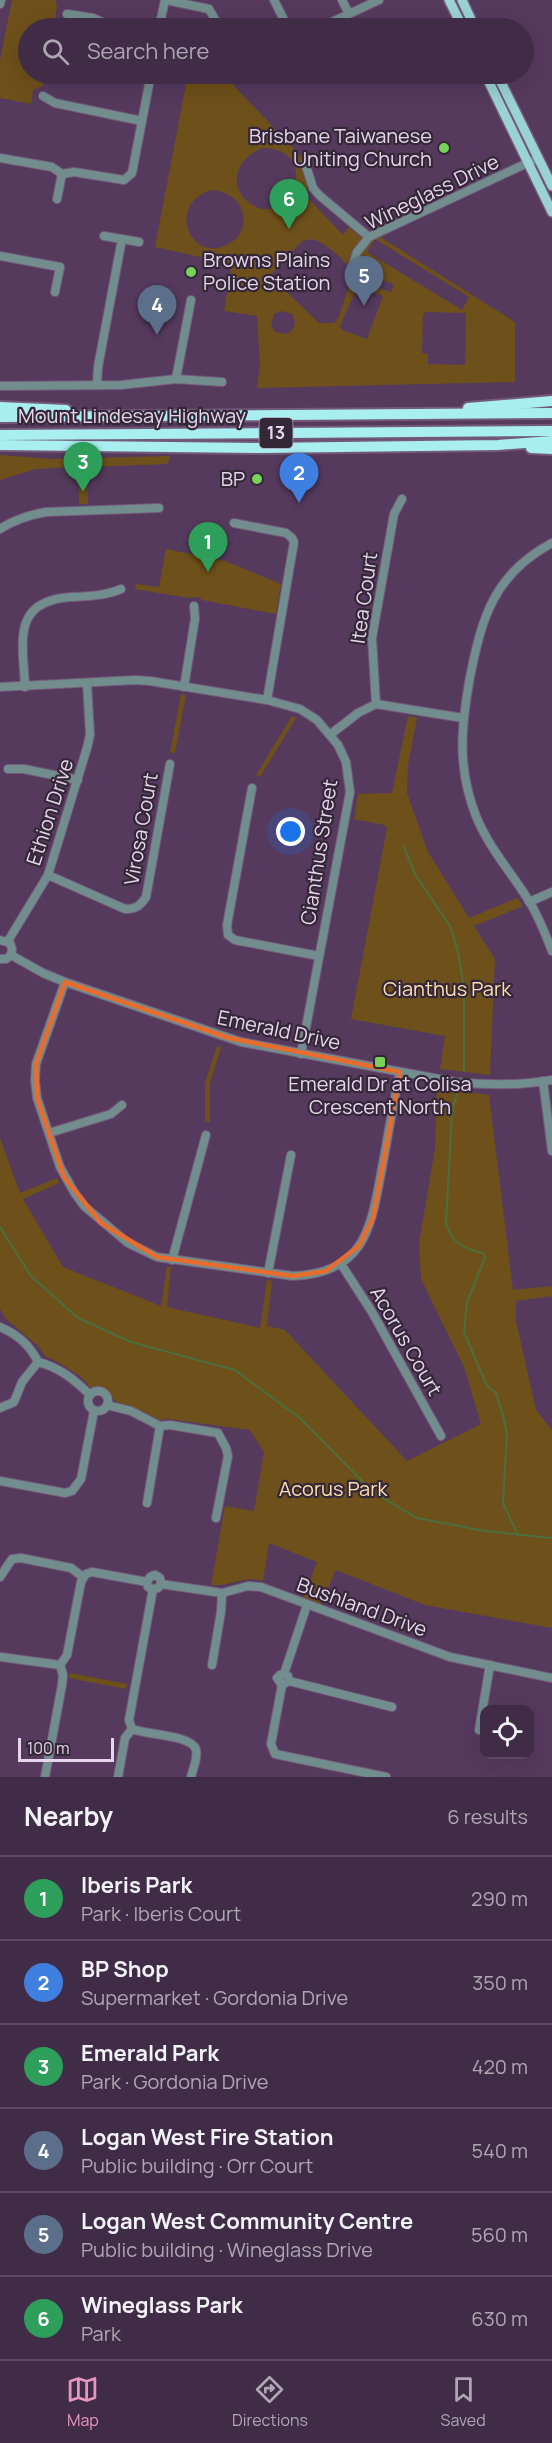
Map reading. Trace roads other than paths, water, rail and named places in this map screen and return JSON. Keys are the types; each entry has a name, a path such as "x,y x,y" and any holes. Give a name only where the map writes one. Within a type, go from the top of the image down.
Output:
{"highway":[{"path":"444,414 473,406 552,401"},
{"path":"0,407 80,410 102,417"},
{"name":"Mount Lindesay Highway","path":"0,417 552,413"},
{"name":"Mount Lindesay Highway","path":"0,435 552,431"},
{"path":"0,445 196,448 498,445 552,441"},
{"path":"498,445 552,449"}],"main road":[{"path":"449,0 458,18"},
{"path":"462,0 470,18"},
{"path":"490,84 552,212"},
{"path":"502,84 552,186"}],"street":[{"path":"161,18 165,0 208,9 214,18"},
{"path":"274,0 283,18"},
{"path":"342,0 348,14"},
{"path":"340,18 379,0"},
{"path":"67,14 93,18"},
{"path":"0,158 52,167 62,174 74,172 124,180 132,173 149,84"},
{"path":"43,96 55,103 142,121"},
{"name":"Wineglass Drive","path":"352,267 357,252 369,237 538,158"},
{"path":"305,163 313,188 319,195 369,237"},
{"path":"57,199 62,174"},
{"path":"104,236 139,242"},
{"path":"97,385 98,367 122,239"},
{"path":"0,256 60,267 56,292"},
{"path":"176,379 191,300"},
{"path":"0,387 144,383 176,379 222,382"},
{"name":"Itea Court","path":"376,704 372,638 394,514 402,499"},
{"path":"0,529 28,515 46,512 159,508"},
{"path":"234,523 286,533 294,543 267,700"},
{"path":"552,543 524,562 510,576 487,610 479,633 463,718 463,768 468,793 486,837 530,902 543,926 552,951"},
{"path":"25,687 23,634 30,613 49,600 108,594 121,589"},
{"path":"184,687 195,619 194,606"},
{"name":"Cianthus Street","path":"0,687 135,680 267,700 300,709 317,720 331,734 346,762 350,792 301,1054"},
{"name":"Ethion Drive","path":"4,940 48,875 90,735 87,683"},
{"path":"331,734 358,713 376,704 463,718"},
{"name":"Virosa Court","path":"48,875 125,909 134,909 141,905 146,897 170,764"},
{"path":"8,769 24,769 78,780"},
{"path":"252,788 227,925 228,935 235,940 319,956"},
{"path":"530,902 552,892"},
{"path":"0,959 6,959 11,955 12,949 4,940"},
{"name":"Emerald Drive","path":"11,955 65,982 221,1036 301,1054 478,1084 523,1084 548,1080"},
{"path":"65,982 36,1064 37,1098 64,1177 84,1206 128,1243 143,1251 172,1260 268,1273 310,1275 341,1264 359,1246 373,1218 400,1072"},
{"path":"548,1080 552,1151"},
{"path":"49,1133 111,1114 122,1106"},
{"path":"172,1260 206,1134"},
{"path":"268,1273 291,1155"},
{"name":"Acorus Court","path":"341,1264 372,1312 441,1436"},
{"path":"0,1327 24,1341 33,1350 38,1362 66,1375 90,1395"},
{"path":"0,1408 7,1407 14,1402 22,1382 38,1362"},
{"path":"101,1392 106,1396 107,1405 100,1411 94,1410 88,1404 90,1395 101,1392"},
{"path":"107,1405 131,1411 160,1426 170,1425 218,1433 228,1455 216,1518"},
{"path":"0,1481 64,1493 72,1491 81,1479 94,1410"},
{"path":"147,1503 160,1426"},
{"path":"0,1577 12,1559 21,1558 71,1568 84,1577 81,1582 67,1655 60,1665"},
{"name":"Bushland Drive","path":"84,1577 92,1572 147,1582 155,1575 160,1578 161,1584 222,1593 253,1586 450,1657 552,1678"},
{"path":"147,1582 148,1587 153,1589 158,1588 161,1584"},
{"path":"153,1589 129,1720 132,1729 142,1733 186,1739 193,1743 197,1750 191,1777"},
{"path":"212,1665 222,1593"},
{"path":"307,1605 285,1680 271,1744 275,1754 347,1774 386,1777"},
{"path":"0,1652 0,1657 60,1665"},
{"path":"45,1777 62,1685 63,1675 60,1665"},
{"path":"479,1730 490,1665"},
{"path":"285,1680 392,1707"},
{"path":"118,1777 125,1738 132,1729"}],"waterway":[{"path":"404,847 415,874 450,926 458,952 464,988 464,1071"},
{"path":"457,1093 452,1112 446,1223 448,1230 459,1244 483,1253 485,1258 467,1302 464,1332 487,1386 496,1393 503,1415 507,1434 503,1503 518,1535"},
{"path":"0,1227 31,1276 78,1318 131,1342 235,1370 300,1418 373,1492 417,1518 485,1531 552,1538"}],"place":[{"name":"Brisbane Taiwanese Uniting Church","path":"444,148"},
{"name":"Wineglass Park","path":"289,229"},
{"name":"Browns Plains Police Station","path":"191,272"},
{"name":"Logan West Community Centre","path":"364,306"},
{"name":"Logan West Fire Station","path":"157,335"},
{"name":"BP","path":"257,479"},
{"name":"Emerald Park","path":"83,492"},
{"name":"BP Shop","path":"299,503"},
{"name":"Iberis Park","path":"208,572"},
{"name":"Emerald Dr at Colisa Crescent North","path":"380,1062"}],"park label":[{"name":"Cianthus Park","path":"447,989"},
{"name":"Acorus Park","path":"333,1489"}]}
